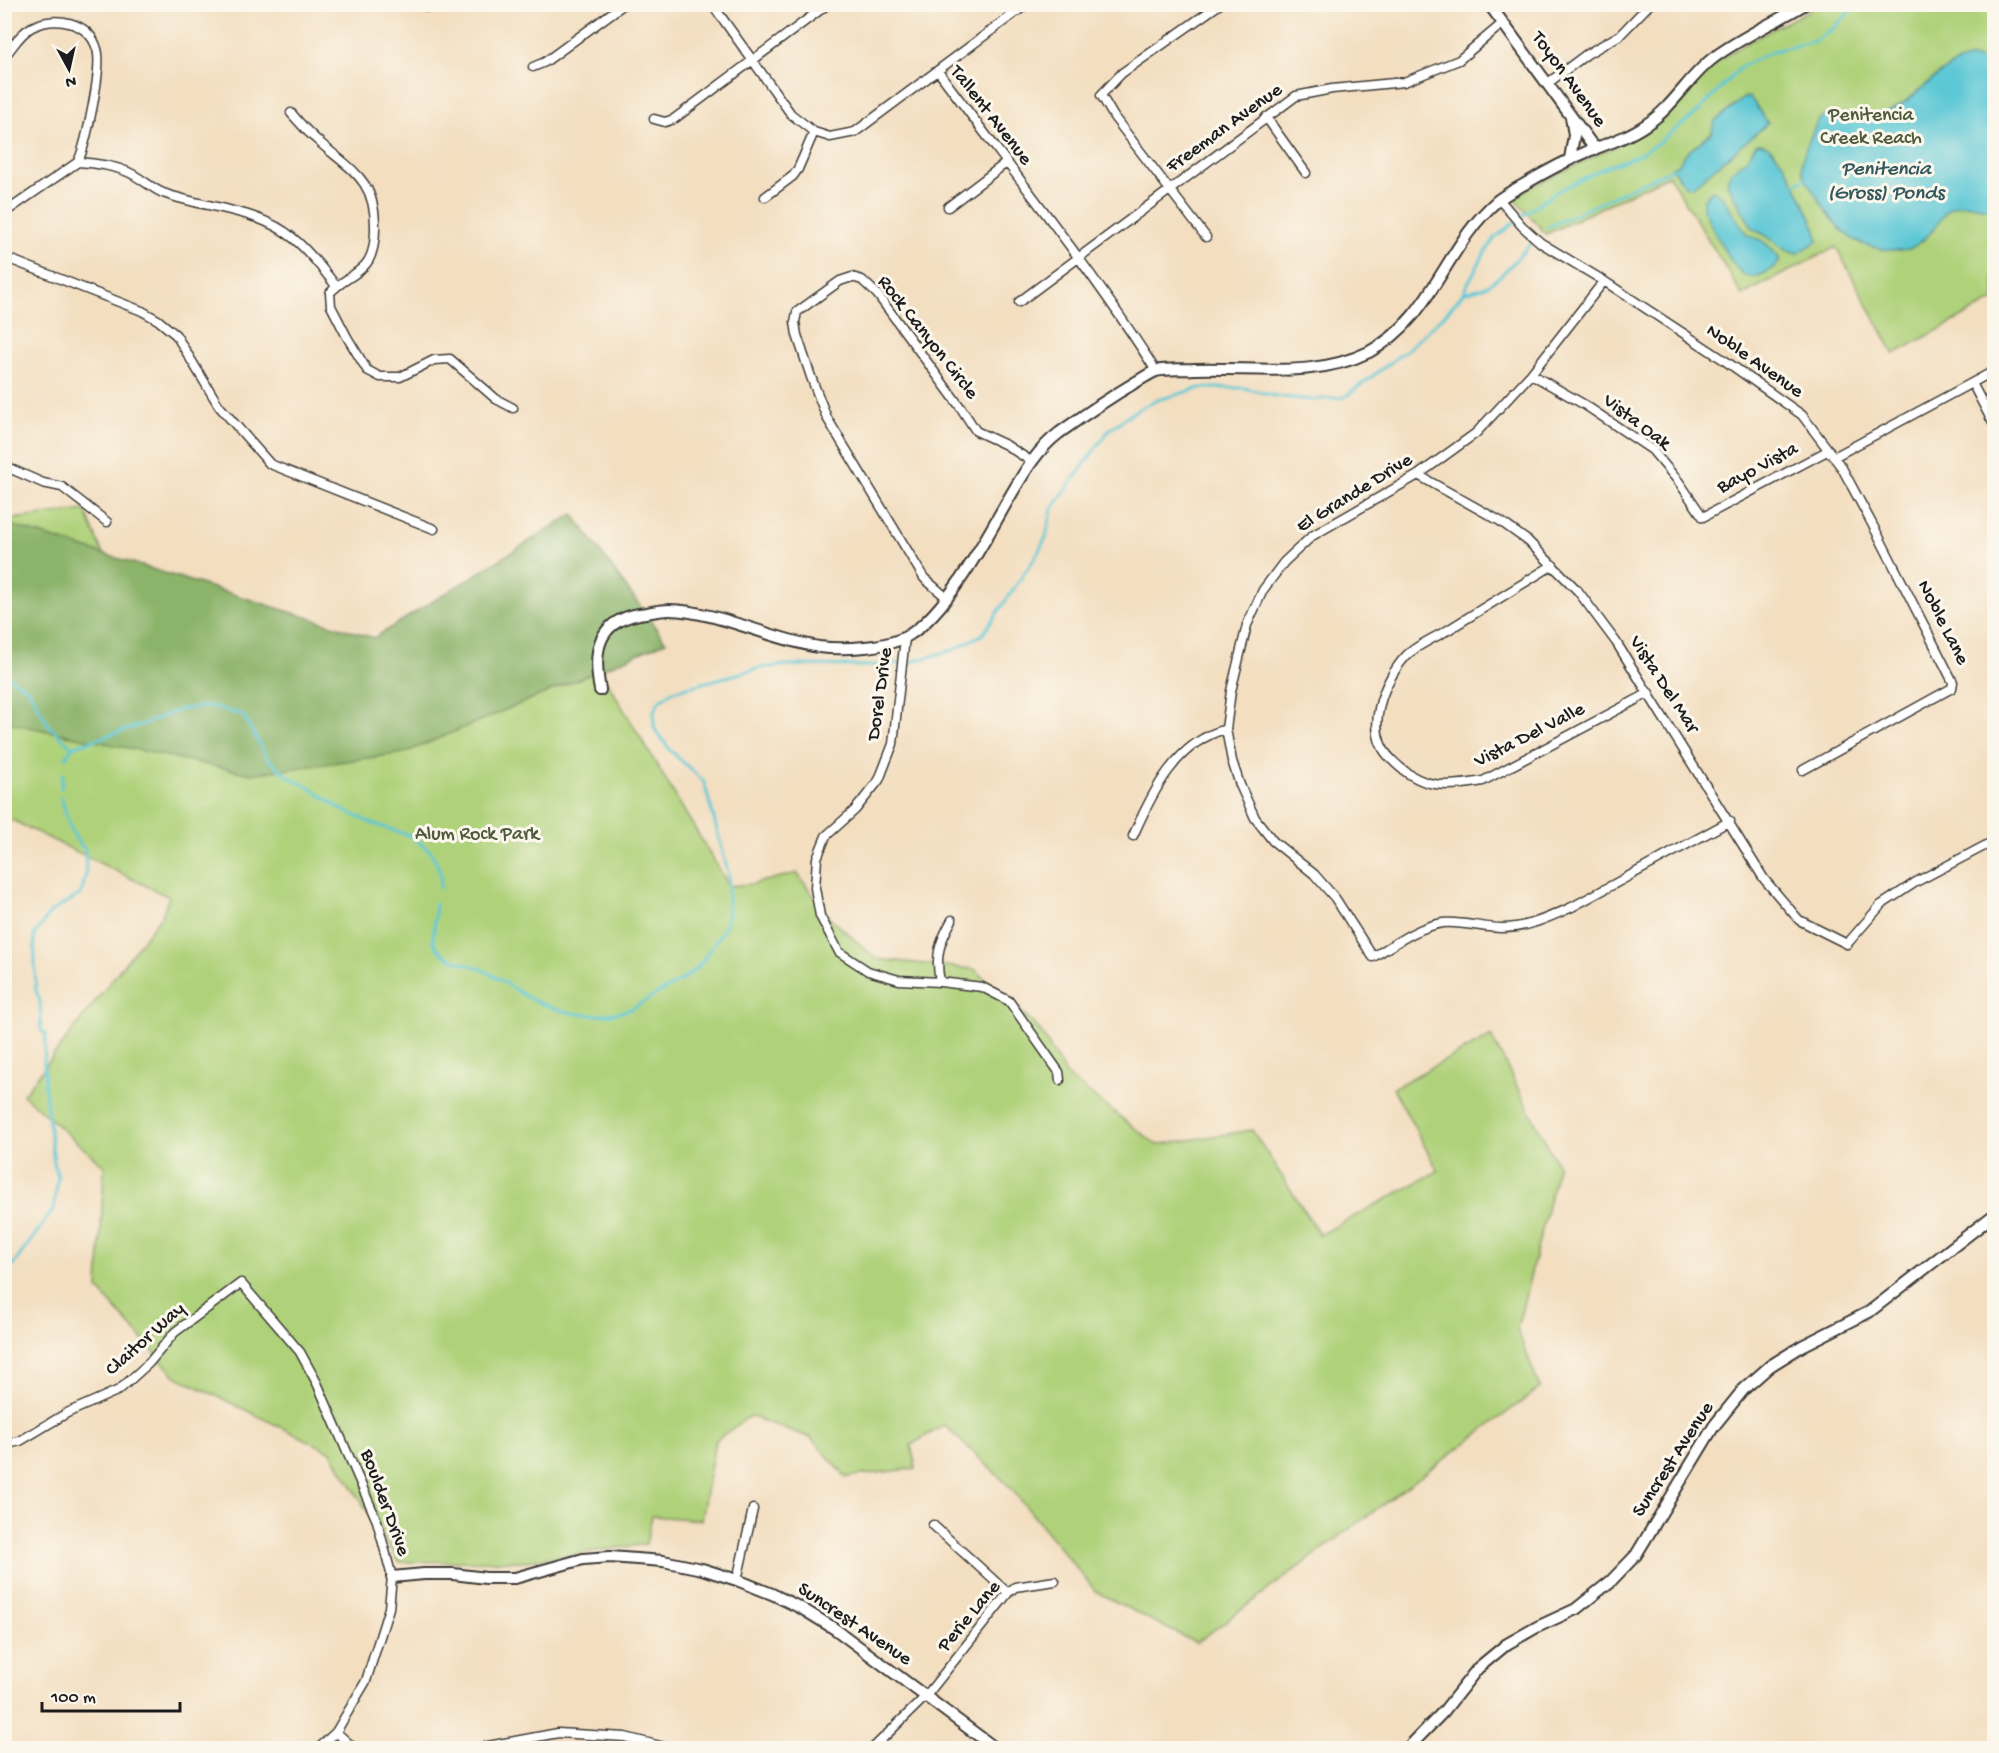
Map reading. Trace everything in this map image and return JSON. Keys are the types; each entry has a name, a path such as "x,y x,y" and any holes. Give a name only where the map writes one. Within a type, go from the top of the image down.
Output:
{"street":[{"path":"426,4 428,7 431,4"},
{"path":"533,67 545,62 624,4"},
{"path":"712,4 791,114 814,132 793,176 765,197"},
{"path":"654,119 664,122 674,119 828,4"},
{"path":"938,71 1027,4"},
{"path":"1206,237 1114,117 1101,95 1122,73 1220,4"},
{"name":"Toyon Avenue","path":"1489,4 1595,149"},
{"path":"1548,83 1587,54 1620,35 1650,4"},
{"path":"600,690 597,674 599,640 613,624 625,617 667,610 704,615 752,630 818,646 845,648 872,646 905,638 928,621 947,598 1031,461 1054,437 1109,398 1156,371 1230,368 1308,370 1334,365 1368,352 1402,329 1423,305 1467,233 1499,199 1570,159 1616,141 1648,124 1711,60 1737,42 1805,4"},
{"path":"4,57 21,35 31,27 45,22 61,21 75,24 91,37 97,48 99,65 87,137 78,162"},
{"name":"Freeman Avenue","path":"1019,302 1296,96 1332,88 1404,82 1458,60 1503,23"},
{"name":"Tallent Avenue","path":"814,132 830,137 855,132 938,71 1079,259 1156,371"},
{"path":"291,113 316,140 353,170 371,194 375,232 371,257 365,265 330,293 331,306 368,370 380,377 400,377 434,360 450,359 496,399 513,408"},
{"path":"1570,159 1574,135 1571,114"},
{"path":"1266,117 1306,173"},
{"path":"4,213 78,162 88,162 127,171 161,192 211,207 236,211 261,220 292,237 336,286"},
{"path":"948,207 1006,163"},
{"name":"Noble Avenue","path":"1499,199 1522,226 1541,243 1604,280 1740,370 1802,415 1831,453"},
{"path":"4,257 142,311 158,320 176,335 219,406 270,464 434,530"},
{"name":"Rock Canyon Circle","path":"947,598 924,578 827,418 797,335 795,322 797,312 840,281 852,277 862,280 877,294 976,431 1006,445 1031,461"},
{"name":"El Grande Drive","path":"1604,280 1531,374 1476,433 1418,475 1312,536 1284,561 1263,590 1247,625 1231,691 1226,729 1232,760 1255,818 1273,841 1314,873 1335,898 1373,957 1424,928 1445,923 1503,928 1520,927 1548,918 1730,821"},
{"path":"1831,453 1995,371"},
{"name":"Vista Oak","path":"1531,374 1585,405 1652,450 1679,482 1703,517"},
{"path":"1972,383 1995,425"},
{"name":"Bayo Vista","path":"1703,517 1831,453"},
{"name":"Noble Lane","path":"1803,770 1952,688 1953,682 1878,535 1831,453"},
{"path":"4,463 11,469 43,483 62,487 107,522"},
{"name":"Vista Del Mar","path":"1418,475 1500,522 1528,541 1578,591 1616,642 1649,693 1764,879 1799,920 1847,944 1881,904 1916,882 1995,841"},
{"name":"Vista Del Valle","path":"1553,565 1407,655 1389,682 1378,714 1379,744 1389,758 1414,777 1433,784 1453,786 1483,781 1649,693"},
{"name":"Dorel Drive","path":"905,638 893,744 879,780 855,810 826,836 817,858 814,888 820,916 839,952 868,971 898,980 982,987 1008,1001 1059,1072 1060,1080"},
{"path":"1133,836 1149,800 1172,766 1210,733 1226,729"},
{"path":"940,982 936,963 940,940 952,920"},
{"name":"Suncrest Avenue","path":"1408,1749 1485,1662 1507,1644 1576,1609 1611,1581 1636,1555 1714,1425 1743,1390 1770,1366 1802,1346 1869,1312 1995,1215"},
{"name":"Claitor Way","path":"4,1445 20,1441 67,1413 119,1390 149,1363 175,1332 241,1283"},
{"name":"Boulder Drive","path":"241,1283 300,1352 317,1383 377,1521 392,1577 389,1608 366,1681 336,1732 319,1749"},
{"path":"737,1580 753,1509"},
{"path":"933,1525 1008,1593"},
{"name":"Suncrest Avenue","path":"392,1577 453,1574 486,1578 515,1578 583,1559 610,1557 633,1557 702,1569 737,1580 801,1608 835,1629 995,1749"},
{"name":"Perie Lane","path":"873,1749 926,1696 1008,1593 1015,1587 1055,1581"},
{"path":"336,1732 354,1749"},
{"path":"477,1749 558,1733 625,1737 668,1749"}],"green space":[{"name":"Penitencia Creek Reach","path":"1819,5 1994,5 1994,300 1894,354 1836,247 1742,295 1669,175 1546,234 1512,196 1650,129 1673,109 1717,62 1739,47"},
{"name":"Alum Rock Park","path":"85,510 121,598 343,690 546,579 729,886 753,884 797,873 829,917 877,959 974,969 1039,1029 1067,1076 1157,1145 1252,1130 1320,1235 1438,1171 1393,1088 1491,1036 1558,1166 1517,1329 1540,1388 1196,1643 1096,1592 1010,1487 944,1425 911,1445 916,1468 846,1477 811,1438 750,1416 715,1441 701,1520 652,1516 646,1544 526,1561 399,1562 330,1451 175,1376 98,1289 104,1166 23,1095 162,915 169,897 12,820 5,823 4,520"},
{"path":"573,514 666,642 404,753 251,774 5,722 4,523 374,638"}],"water":[{"name":"Penitencia (Gross) Ponds","path":"1976,58 1988,63 1994,74 1994,210 1969,205 1952,207 1924,240 1909,249 1880,249 1859,242 1844,233 1832,220 1808,183 1802,169 1803,157 1817,122 1826,116 1862,120 1888,112 1953,65"},
{"path":"1745,97 1750,97 1768,123 1692,187 1685,186 1672,167 1679,164 1683,156 1712,132 1714,122"},
{"name":"Penitencia (Gross) Ponds","path":"1761,143 1778,156 1786,168 1816,230 1818,241 1797,254 1787,251 1753,229 1727,184 1730,173 1747,159 1756,144"},
{"path":"1712,190 1722,196 1747,235 1769,246 1779,258 1779,263 1754,277 1744,274 1737,268 1723,247 1703,208 1703,200"}],"waterway":[{"path":"436,903 433,941 442,953 483,970 527,997 552,1008 591,1015 618,1013 631,1009 682,980 699,966 724,929 727,921 729,875 704,782 670,750 654,728 654,711 659,701 673,691 760,668 787,665 867,666 911,662 953,650 983,634 1036,556 1046,537 1052,509 1109,430 1135,411 1154,401 1200,388 1245,388 1275,396 1311,400 1345,397 1407,350 1446,313 1461,296 1495,238 1522,216 1556,192 1655,145 1698,112 1742,66 1774,51 1815,41 1835,27 1857,4"},
{"path":"1548,227 1674,168"},
{"path":"1791,186 1809,177"},
{"path":"1463,292 1474,291 1493,281 1510,267 1532,242"},
{"path":"4,674 28,689 49,726 72,747 182,709 210,706 243,715 267,758 290,778 310,788 341,809 371,823 411,836 431,852 441,876 440,888"},
{"path":"66,757 72,747"},
{"path":"61,788 63,774"},
{"path":"4,1280 53,1210 58,1177 54,1163 45,1092 46,1034 41,1030 40,1001 36,991 34,935 51,912 81,894 86,874 85,849 76,839 61,797"}]}
